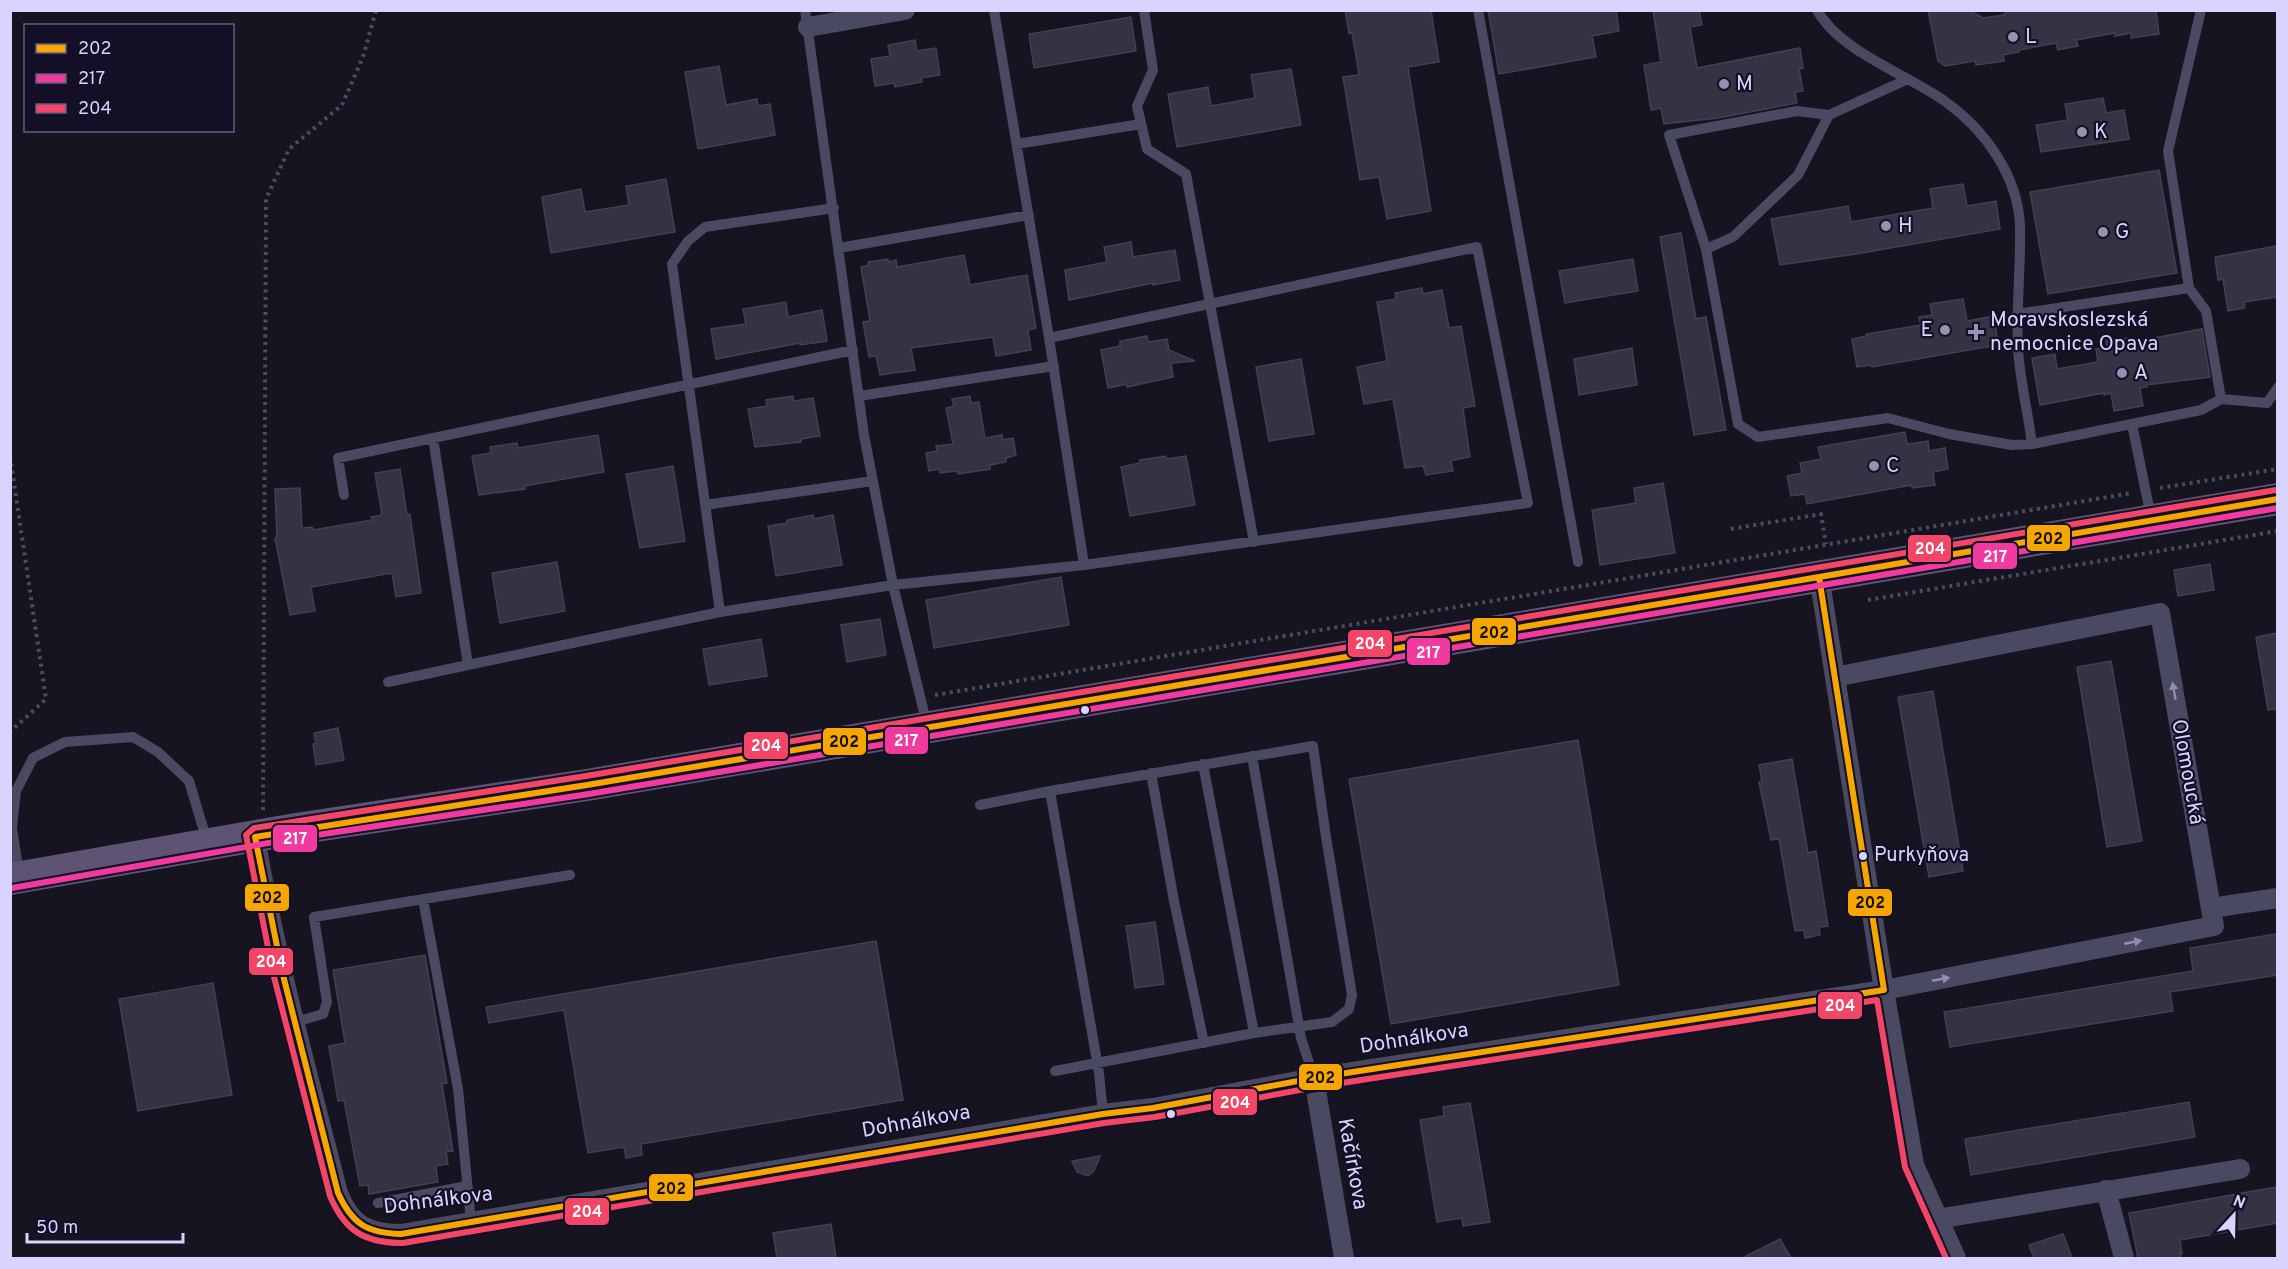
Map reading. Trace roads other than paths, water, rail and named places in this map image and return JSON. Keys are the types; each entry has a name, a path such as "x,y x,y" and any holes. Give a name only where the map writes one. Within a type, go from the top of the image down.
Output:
{"main road":[{"path":"15,878 208,844 587,785 923,712 1819,575 2148,506 2277,499"}],"street":[{"path":"807,19 905,10"},
{"path":"1819,575 1914,1166 1956,1258"},
{"name":"Olomoucká","path":"1835,677 2160,613 2211,908"},
{"name":"Dohnálkova","path":"259,836 262,878 338,1193 351,1218 373,1232 387,1234 401,1234 1103,1114 1153,1108 1314,1078 1884,990"},
{"path":"1884,990 2214,926 2211,908 2277,898"},
{"name":"Kačírkova","path":"1314,1078 1344,1258"},
{"path":"1937,1219 2240,1168"},
{"path":"2106,1190 2124,1258"}],"lane":[{"path":"994,10 1054,366 1084,565"},
{"path":"1144,10 1153,70 1137,106 1147,149 1186,174 1254,542"},
{"path":"1478,10 1578,562"},
{"path":"1818,10 1837,37 1946,102 1980,132 2001,161 2014,191 2020,224 2018,351 2032,444"},
{"path":"2201,10 2168,151 2189,288 2206,311 2221,399"},
{"path":"807,19 859,396 873,481 893,585 923,712"},
{"path":"1908,79 1829,115 1797,111 1669,135 1706,249 1738,424 1758,438 1888,418 1948,434 2012,445 2032,444 2201,410 2221,399 2267,403 2277,387"},
{"path":"1706,249 1733,237 1798,175 1829,115"},
{"path":"1017,144 1141,124"},
{"path":"720,612 672,264 688,241 705,227 834,208"},
{"path":"839,248 1029,215"},
{"path":"388,682 720,612 893,585 1084,565 1528,503 1477,247 1049,338"},
{"path":"2017,314 2189,288"},
{"path":"344,495 338,458 853,350"},
{"path":"859,396 1054,366"},
{"path":"2132,424 2148,506"},
{"path":"434,438 468,665"},
{"path":"705,505 873,481"},
{"path":"15,878 12,828 16,791 33,758 65,742 133,737 158,752 189,781 208,844"},
{"path":"980,805 1314,746 1326,837 1352,995 1349,1009 1332,1022 1254,1033 1055,1071"},
{"path":"1252,756 1299,1026 1314,1078"},
{"path":"1203,764 1254,1033"},
{"path":"1151,773 1204,1043"},
{"path":"1050,791 1097,1062 1103,1114"},
{"path":"295,1022 323,1014 327,1002 314,917 570,875"},
{"path":"423,899 458,1089 471,1222"},
{"path":"378,1203 467,1186"}],"place":[{"name":"L","path":"2013,37"},
{"name":"M","path":"1724,84"},
{"name":"K","path":"2082,132"},
{"name":"H","path":"1886,226"},
{"name":"G","path":"2103,232"},
{"name":"E","path":"1945,330"},
{"name":"Moravskoslezská nemocnice Opava","path":"1976,332"},
{"name":"A","path":"2122,373"},
{"name":"C","path":"1874,466"},
{"name":"Purkyňova","path":"1863,856"}]}
